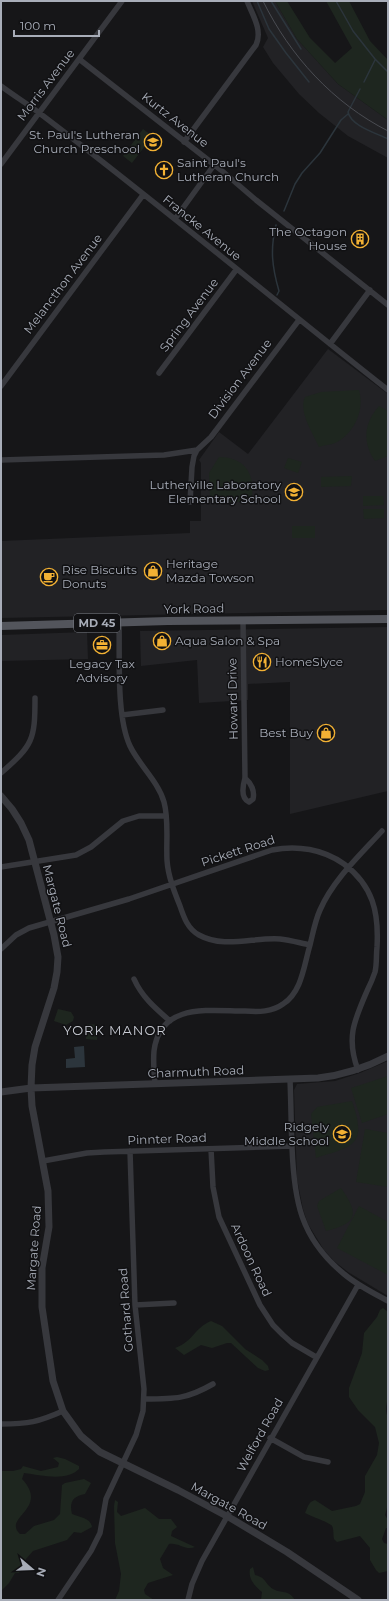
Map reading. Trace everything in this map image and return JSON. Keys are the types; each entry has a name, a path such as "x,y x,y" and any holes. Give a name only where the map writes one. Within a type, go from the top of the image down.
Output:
{"main road":[{"name":"York Road","path":"1,626 243,620 388,619"}],"street":[{"name":"Morris Avenue","path":"1,164 122,1"},
{"path":"184,142 253,50 258,40 258,30 247,1"},
{"name":"Kurtz Avenue","path":"79,59 388,305"},
{"name":"Francke Avenue","path":"1,86 39,112 388,390"},
{"path":"175,219 214,165"},
{"name":"Melancthon Avenue","path":"1,386 143,195"},
{"name":"Spring Avenue","path":"159,373 236,270"},
{"path":"330,344 370,290"},
{"name":"Division Avenue","path":"197,450 210,437 299,320"},
{"path":"1,460 164,455 197,450 192,467 190,502"},
{"name":"Howard Drive","path":"243,620 245,778"},
{"path":"119,623 122,715 124,731 130,746 162,796 166,816 167,860 172,886 184,919 191,928 207,939 229,942 280,939 310,945"},
{"path":"1,773 24,752 32,738 35,726 35,698"},
{"path":"122,715 163,710"},
{"name":"Margate Road","path":"1,796 12,809 28,840 57,949 57,972 54,988 35,1047 31,1088 32,1106 48,1191 49,1227 42,1268 42,1306 53,1381 63,1411 81,1436 100,1452 178,1490 227,1517 287,1552 358,1600"},
{"path":"1,867 66,858 83,852 116,826 131,818 139,816 166,816"},
{"path":"155,1084 154,1049 159,1035 176,1016 193,1011 263,1012 279,1007 290,999 300,984 320,910 334,886 382,831"},
{"name":"Pickett Road","path":"1,949 11,939 23,931 172,886 272,850 292,847 317,851 339,860 359,878 372,898 378,929 375,972 356,1017 351,1037 354,1058 358,1070"},
{"path":"134,979 139,991 170,1021"},
{"name":"Charmuth Road","path":"1,1092 31,1088 290,1080 335,1076 358,1070 388,1056"},
{"path":"290,1080 295,1193 305,1226 321,1252 331,1263 358,1285 388,1301"},
{"name":"Pinnter Road","path":"43,1162 87,1153 292,1146"},
{"name":"Ardoon Road","path":"211,1149 213,1188 219,1217 260,1305 273,1325 283,1335 292,1343 316,1357"},
{"name":"Gothard Road","path":"58,1600 91,1551 100,1533 106,1499 141,1421 145,1399 135,1305 130,1151"},
{"name":"Welford Road","path":"188,1600 196,1573 270,1438 358,1285"},
{"path":"135,1305 174,1303"},
{"path":"145,1399 182,1398 200,1392 213,1384"},
{"path":"1,1424 22,1424 41,1421 63,1411"},
{"path":"270,1438 304,1457 328,1462"}],"shaded area":[{"path":"252,1 275,1 297,39 338,84 388,120 388,158 348,136 319,113 299,94 273,63 263,47 268,38"},
{"path":"275,1 287,1 310,38 335,63 352,48 326,1 349,1 370,41 388,60 388,120 338,84 297,39"},
{"path":"143,129 151,135 147,140 148,142 132,163 123,156"},
{"name":"Lutherville Laboratory Elementary School","path":"328,349 388,394 388,610 1,618 1,541 190,533 190,521 201,521 201,463 199,460 219,432 248,454"},
{"path":"359,390 359,413 353,428 342,439 335,443 319,447 310,429 303,409 305,397 321,392"},
{"path":"379,406 388,411 388,456 375,461 368,447 366,433 370,419"},
{"path":"219,457 235,460 246,468 251,480 252,496 239,502 214,503 210,498 209,473"},
{"path":"288,458 302,462 298,473 284,468"},
{"path":"352,476 351,486 321,487 321,477"},
{"path":"363,496 383,496 384,505 363,506"},
{"path":"363,509 384,509 384,518 364,519"},
{"path":"292,526 315,526 315,538 292,538"},
{"path":"388,627 388,791 290,814 290,682 248,684 248,700 199,703 197,660 141,666 140,631"},
{"path":"87,632 88,659 1,661 1,635"},
{"path":"58,1009 71,1012 74,1017 73,1021 66,1025 54,1021"},
{"path":"87,1024 98,1025 97,1040 86,1039"},
{"path":"84,1046 85,1067 66,1068 66,1059 75,1058 74,1047"},
{"name":"Ridgely Middle School","path":"388,1061 388,1296 348,1272 334,1261 324,1250 308,1224 303,1209 297,1179 294,1090 297,1084 335,1081 360,1073"},
{"path":"388,1076 388,1114 362,1123 351,1088"},
{"path":"352,1101 358,1127 354,1142 340,1150 316,1158 311,1114 317,1107"},
{"path":"365,1129 388,1133 388,1187 356,1182"},
{"path":"341,1188 351,1205 353,1211 352,1217 344,1225 326,1231 317,1206 319,1201"},
{"path":"359,1206 388,1222 388,1275 337,1248"},
{"path":"383,1308 388,1312 388,1399 386,1413 388,1417 388,1504 385,1515 388,1520 388,1528 386,1528 382,1539 384,1543 388,1544 388,1571 379,1573 370,1560 370,1548 360,1536 337,1542 334,1539 331,1525 305,1513 310,1503 315,1500 332,1511 356,1506 360,1504 365,1492 365,1476 377,1455 379,1443 375,1427 358,1410 349,1397 349,1388 362,1353 364,1333"},
{"path":"211,1321 222,1326 245,1349 262,1360 268,1366 269,1370 265,1371 258,1368 231,1343 212,1348 201,1345 184,1355 175,1348 186,1342 201,1327"},
{"path":"57,1457 79,1466 79,1469 74,1473 60,1477 24,1473 22,1479 29,1489 31,1498 29,1505 17,1522 16,1528 20,1534 25,1534 34,1526 54,1520 60,1514 62,1485 84,1479 91,1483 85,1494 77,1496 73,1500 71,1510 72,1514 87,1520 92,1527 81,1533 74,1532 67,1540 33,1551 26,1559 24,1567 19,1573 15,1573 9,1583 1,1591 1,1471 13,1471 21,1469 23,1466 41,1471 58,1467 59,1463 53,1458"},
{"path":"115,1500 118,1502 117,1512 121,1516 145,1508 159,1519 171,1519 177,1527 172,1531 171,1536 195,1547 188,1548 176,1544 169,1544 160,1559 163,1568 173,1575 148,1583 144,1590 145,1594 154,1600 115,1600 119,1591 121,1574 115,1543"},
{"path":"253,1567 255,1575 264,1579 270,1587 290,1594 295,1600 261,1600 262,1592 255,1585 250,1576 250,1569"}],"waterway":[{"path":"257,1 269,29 309,82"},
{"path":"271,1 301,49"},
{"path":"336,1 353,31 375,59 388,72"},
{"path":"364,82 375,60"},
{"path":"360,89 348,112 350,117 359,125 388,139"},
{"path":"284,211 295,184 302,173 320,153 341,120 348,114"},
{"path":"276,225 272,250 273,266 279,291 277,295"}],"tram line":[{"path":"263,1 286,41 315,76 349,107 388,131"}],"place":[{"name":"St. Paul's Lutheran Church Preschool","path":"153,142"},
{"name":"Saint Paul's Lutheran Church","path":"164,170"},
{"name":"The Octagon House","path":"360,239"},
{"name":"Lutherville Laboratory Elementary School","path":"294,492"},
{"name":"Heritage Mazda Towson","path":"153,571"},
{"name":"Rise Biscuits Donuts","path":"49,577"},
{"name":"Aqua Salon & Spa","path":"162,641"},
{"name":"Legacy Tax Advisory","path":"102,645"},
{"name":"HomeSlyce","path":"262,662"},
{"name":"Best Buy","path":"326,733"},
{"name":"Ridgely Middle School","path":"342,1134"}],"district":[{"name":"YORK MANOR","path":"115,1030"}]}
